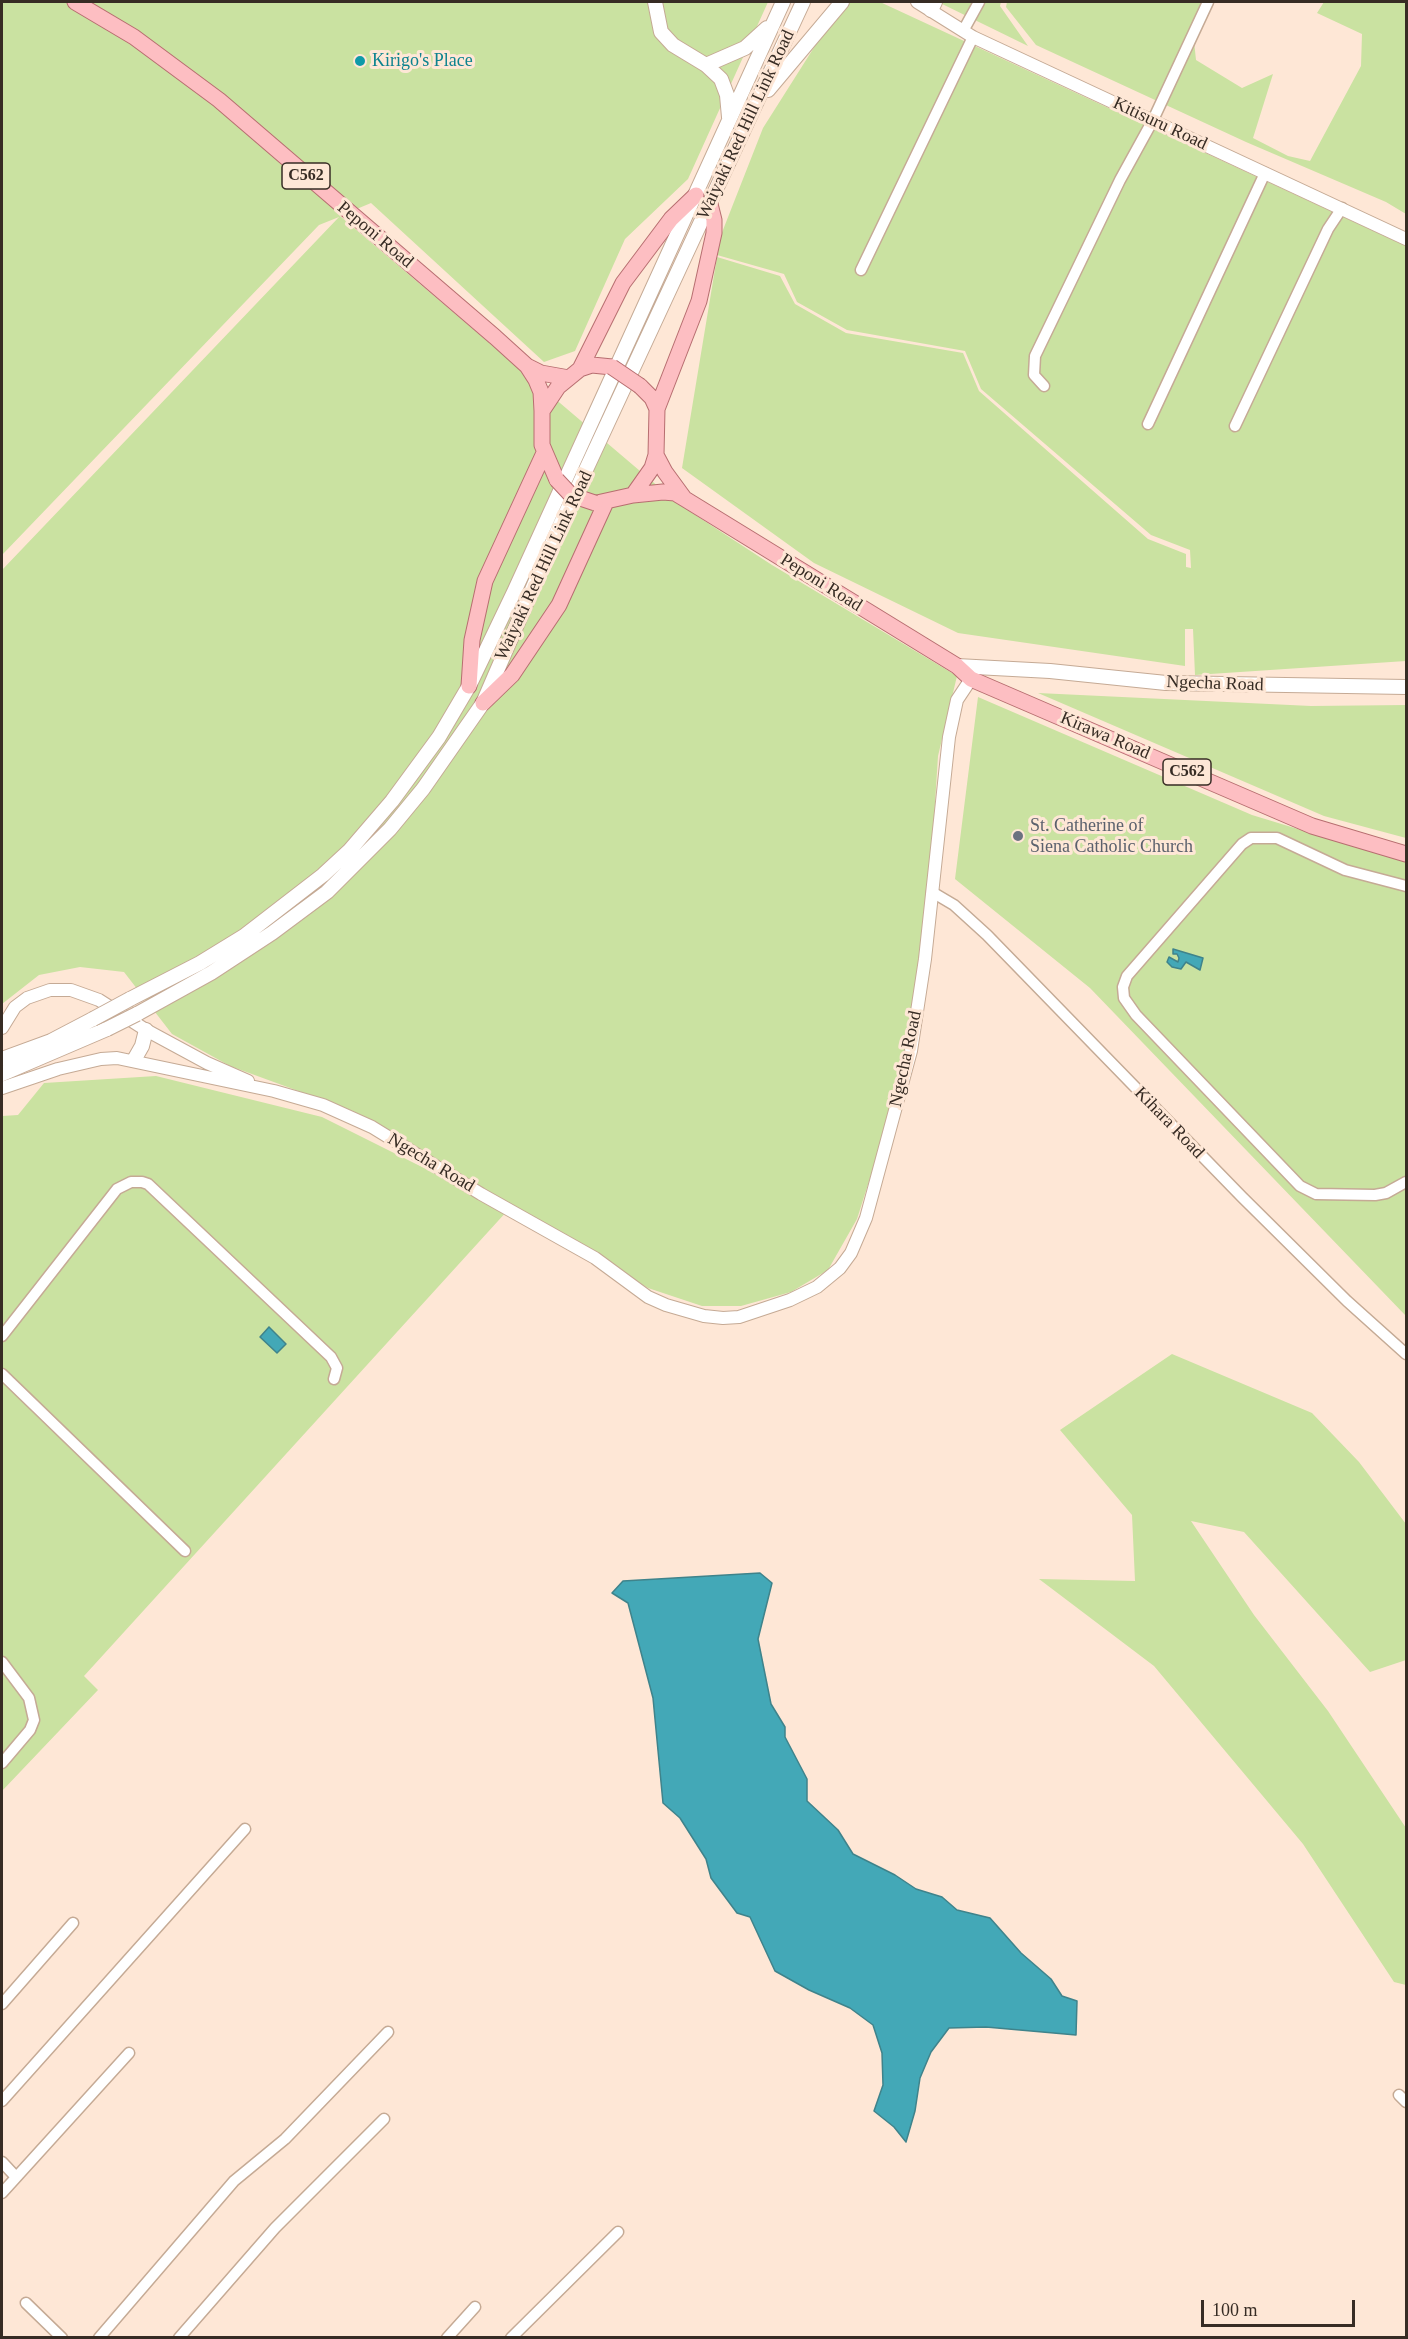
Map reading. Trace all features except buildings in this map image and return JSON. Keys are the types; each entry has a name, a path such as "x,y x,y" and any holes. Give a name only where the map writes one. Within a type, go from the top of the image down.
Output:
{"main road":[{"name":"Peponi Road","path":"75,2 134,37 219,100 527,366 541,373 574,374"},
{"path":"655,2 661,32 673,45 706,65 722,79 729,120"},
{"name":"Waiyaki Red Hill Link Road","path":"2,1059 51,1041 200,963 244,936 323,876 349,851 424,759 469,686 783,2"},
{"name":"Waiyaki Red Hill Link Road","path":"2,1074 137,1014 211,973 272,933 327,892 390,829 423,789 483,703 557,532 803,2"},
{"path":"757,103 842,2"},
{"path":"706,65 745,48 776,19"},
{"path":"574,374 623,283 671,219 696,195"},
{"path":"657,409 652,398 640,386 612,367 592,365 574,374 552,393 542,411 541,433 544,453 557,480 571,495 600,503 633,495 648,477 657,455 657,409 699,301 714,233 710,204"},
{"name":"Peponi Road","path":"527,366 539,387 542,411"},
{"path":"469,686 472,640 485,581 544,453"},
{"name":"Peponi Road","path":"657,455 665,472 685,499"},
{"name":"Peponi Road","path":"633,495 675,493 957,666"},
{"path":"483,703 512,675 559,604 600,503"},
{"path":"957,666 972,679"},
{"name":"Ngecha Road","path":"957,666 1050,670 1166,683 1407,687"},
{"name":"Kirawa Road","path":"972,679 1312,826 1407,854"},
{"path":"134,1060 142,1046 146,1030"}],"street":[{"name":"Kitisuru Road","path":"917,2 933,6 968,34 1407,239"},
{"path":"861,270 968,34 979,2"},
{"path":"1044,386 1034,375 1035,356 1208,2"},
{"path":"1148,424 1265,173"},
{"path":"1235,426 1328,229 1342,208"},
{"name":"Ngecha Road","path":"2,1088 87,1062 117,1058 274,1091 323,1105 372,1127 482,1194 595,1258 648,1297 666,1305 704,1316 723,1318 766,1309 801,1295 832,1276 851,1253 868,1209 910,1051 925,959 949,737 957,700 972,679"},
{"path":"1407,886 1345,870 1277,838 1251,838 1242,844 1127,976 1123,993 1136,1014 1305,1190 1323,1194 1380,1194 1407,1182"},
{"name":"Kihara Road","path":"932,892 954,905 987,935 1258,1213 1347,1301 1407,1354"},
{"name":"Ngecha Road","path":"2,1028 15,1007 27,998 41,992 71,990 99,1000 146,1030 207,1063 274,1091"},
{"path":"2,1336 117,1189 130,1182 142,1182 148,1184 331,1357 338,1368 334,1379"},
{"path":"2,1374 185,1551"},
{"path":"2,1662 29,1698 34,1720 30,1730 2,1763"},
{"path":"2,2101 245,1829"},
{"path":"2,2004 73,1923"},
{"path":"99,2337 234,2181 285,2139 388,2032"},
{"path":"2,2193 129,2053"},
{"path":"179,2337 275,2228 384,2119"},
{"path":"2,2162 16,2177"},
{"path":"512,2337 618,2232"},
{"path":"26,2303 62,2337"},
{"path":"447,2337 475,2307"}],"green space":[{"path":"2,2 768,2 688,179 625,239 575,351 544,362 371,203 340,216 680,505 772,565 957,676 938,756 932,850 910,1052 857,1219 828,1270 791,1292 741,1306 702,1306 648,1288 353,1111 230,1066 172,1034 124,972 80,967 39,975 2,1004 2,570 339,217 319,225 2,555"},
{"path":"837,2 880,2 1406,246 1406,661 1195,675 1193,629 1185,629 1185,666 958,633 814,563 682,468 717,257 780,276 795,304 846,333 963,353 979,391 1148,539 1186,554 1186,567 1191,568 1190,550 1151,535 981,389 965,351 847,330 797,302 784,274 717,255 721,235 763,128 820,38"},
{"path":"938,2 1001,2 1000,6 1028,46"},
{"path":"1007,2 1213,2 1194,41 1196,60 1242,88 1273,74 1253,138 1288,156 1310,161 1361,66 1362,34 1317,13 1324,2 1406,2 1406,214 1386,202 1246,142 1036,45 1006,7"},
{"path":"1038,693 1311,706 1406,705 1406,838 1324,816"},
{"path":"978,697 1252,815 1406,862 1406,1316 1090,988 955,879"},
{"path":"156,1076 322,1117 508,1210 84,1676 98,1690 2,1791 2,1116 18,1115 44,1083"},
{"path":"1172,1354 1312,1413 1359,1462 1406,1524 1406,1660 1370,1672 1244,1532 1191,1521 1254,1615 1328,1711 1406,1828 1406,1985 1394,1982 1303,1844 1154,1666 1039,1579 1135,1581 1132,1515 1060,1430"}],"water":[{"path":"1173,949 1203,958 1200,970 1186,962 1181,969 1172,967 1167,962 1169,957 1178,962 1179,958 1177,954 1173,954"},
{"path":"269,1327 286,1344 277,1353 260,1337"},
{"path":"760,1573 772,1583 758,1639 771,1704 785,1727 785,1737 807,1779 807,1801 838,1830 853,1854 895,1875 916,1889 942,1897 957,1910 990,1918 1021,1953 1051,1979 1062,1996 1077,2001 1076,2035 986,2027 949,2028 931,2052 920,2078 915,2111 906,2142 894,2127 874,2111 883,2085 882,2053 873,2025 850,2008 809,1990 775,1971 750,1917 737,1913 711,1878 706,1859 680,1818 663,1803 653,1698 628,1603 612,1593 623,1581"}],"place":[{"name":"Kirigo's Place","path":"360,61"},
{"name":"St. Catherine of Siena Catholic Church","path":"1018,836"}]}
